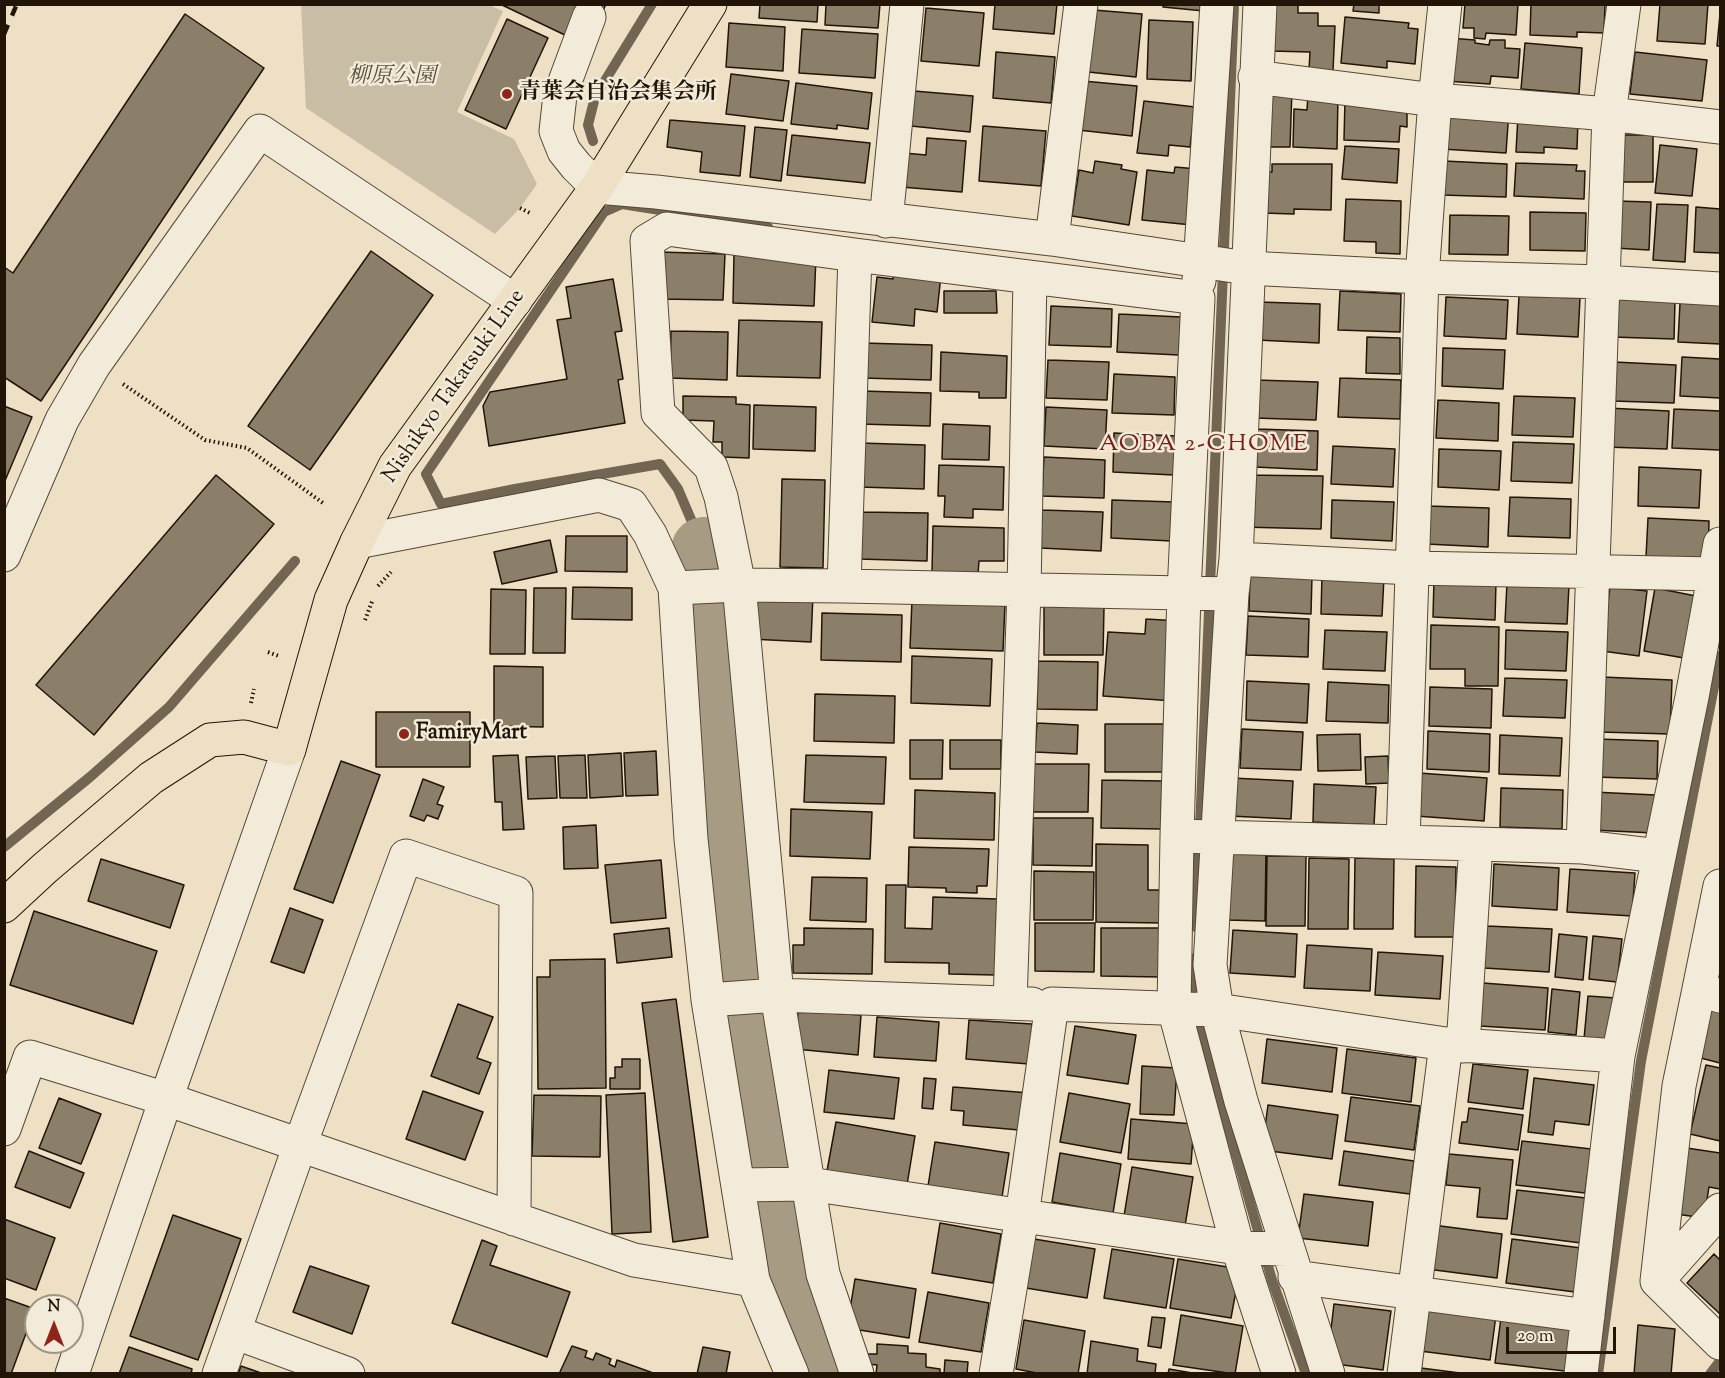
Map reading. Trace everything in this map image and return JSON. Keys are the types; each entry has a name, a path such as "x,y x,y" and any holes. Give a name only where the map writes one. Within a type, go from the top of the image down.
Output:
{"main road":[{"name":"Nishikyo Takatsuki Line","path":"289,749 331,600 395,466 597,187 710,4"},
{"path":"4,906 151,778 210,740 244,736 289,749"}],"street":[{"path":"886,221 907,4"},
{"path":"1052,239 1081,4"},
{"path":"1217,4 1213,274 1184,593 1174,1008 1238,1248 1279,1374"},
{"path":"1260,4 1256,77 1213,274 1236,559 1210,965 1217,1010 1241,1101 1328,1374"},
{"path":"1402,842 1422,278 1435,100 1445,4"},
{"path":"1583,847 1609,114 1624,4"},
{"path":"589,17 560,95 556,131 564,151 597,187 1052,239 1213,274"},
{"path":"1256,77 1435,100 1609,114 1720,127"},
{"path":"4,555 62,420 94,364 260,131 515,301"},
{"path":"857,1374 823,1274 777,995 739,585 721,497 711,467 658,413 647,241 667,229 1030,277 1213,274 1603,282 1720,289"},
{"path":"844,586 855,255"},
{"path":"1010,1003 1024,590 1030,277"},
{"path":"357,542 599,495 631,505 650,534 675,588 691,839 708,1000 753,1280 792,1374"},
{"path":"1236,559 1413,568 1593,571 1717,559 1618,1056 1581,1374"},
{"path":"675,588 739,585 844,586 1232,594"},
{"path":"72,1374 289,749"},
{"path":"1177,836 1583,847 1659,856"},
{"path":"1404,1374 1414,1292 1455,1045 1476,844"},
{"path":"219,1374 406,856 516,893 514,1219"},
{"path":"1657,1281 1679,1086 1710,993 1720,886"},
{"path":"708,1000 777,995 1217,1010 1455,1045 1618,1056"},
{"path":"996,1374 1022,1216 1052,1005"},
{"path":"4,1129 30,1056 166,1099 634,1260 753,1280"},
{"path":"738,1185 809,1184 1238,1248 1414,1292 1588,1316"},
{"path":"1657,1281 1720,1210"},
{"path":"1657,1281 1720,1342"},
{"path":"234,1332 348,1374"}],"path":[{"path":"520,208 530,213"},
{"path":"94,364 205,440 247,448 323,503"},
{"path":"363,626 379,585 395,567"},
{"path":"268,652 312,668"}],"green space":[{"name":"柳原公園","path":"301,5 489,5 503,11 457,112 514,139 537,184 520,208 495,234 306,108"}],"building":[{"path":"500,4 606,4 598,22 567,36"},
{"path":"760,4 818,4 817,22 759,18"},
{"path":"826,4 880,4 878,28 825,25"},
{"path":"995,4 1057,4 1054,34 993,29"},
{"path":"1163,4 1204,4 1204,11 1163,7"},
{"path":"1273,4 1298,4 1298,13 1318,13 1318,26 1335,26 1333,71 1309,70 1310,52 1271,51"},
{"path":"1354,4 1379,4 1379,13 1353,11"},
{"path":"1465,4 1518,4 1516,35 1486,33 1485,39 1474,38 1474,28 1463,28"},
{"path":"1531,4 1605,4 1604,33 1577,32 1577,37 1530,35"},
{"path":"1660,4 1708,4 1705,44 1657,41"},
{"path":"926,8 984,13 979,66 921,61"},
{"path":"1094,10 1142,14 1136,77 1088,72"},
{"path":"185,14 264,68 41,401 4,377 4,267 13,273"},
{"path":"1720,14 1720,46 1717,46"},
{"path":"1345,17 1409,23 1408,28 1418,29 1415,64 1387,61 1387,68 1341,63"},
{"path":"507,19 548,38 506,129 465,110"},
{"path":"1149,20 1193,22 1191,81 1147,79"},
{"path":"729,23 785,27 783,71 726,67"},
{"path":"802,29 878,34 875,78 799,73"},
{"path":"1448,38 1475,40 1475,43 1489,45 1490,40 1505,40 1505,48 1520,49 1518,78 1491,76 1490,84 1445,81"},
{"path":"1525,43 1582,48 1579,94 1521,89"},
{"path":"996,52 1055,57 1051,103 993,98"},
{"path":"1635,52 1707,60 1702,101 1630,94"},
{"path":"731,74 789,81 783,121 726,114"},
{"path":"1083,81 1137,86 1132,136 1078,130"},
{"path":"796,83 872,93 868,129 837,125 837,129 791,124"},
{"path":"1265,89 1292,89 1290,147 1257,147"},
{"path":"914,91 973,96 970,132 911,126"},
{"path":"1308,94 1338,95 1337,149 1293,147 1294,109 1307,110"},
{"path":"1345,99 1407,101 1407,127 1400,126 1399,142 1344,140"},
{"path":"1144,101 1195,107 1190,147 1169,145 1168,156 1137,153"},
{"path":"1509,110 1506,153 1442,149 1450,117"},
{"path":"1518,115 1578,119 1577,149 1544,147 1544,153 1516,152"},
{"path":"670,120 745,126 740,176 700,172 702,152 667,147"},
{"path":"983,126 1046,131 1041,186 979,181"},
{"path":"755,127 787,130 781,181 750,177"},
{"path":"792,135 870,143 865,183 787,175"},
{"path":"1620,135 1653,135 1653,182 1620,182"},
{"path":"927,138 966,141 962,192 901,187 904,153 926,155"},
{"path":"1660,145 1697,149 1692,196 1655,193"},
{"path":"1345,146 1399,149 1397,183 1342,179"},
{"path":"1095,161 1122,165 1121,169 1137,172 1129,225 1072,216 1079,170 1093,173"},
{"path":"1444,161 1507,164 1506,197 1442,195"},
{"path":"1516,163 1577,165 1576,171 1585,171 1584,199 1514,196"},
{"path":"1272,164 1332,164 1331,210 1294,209 1294,214 1262,213 1262,172 1272,172"},
{"path":"1175,167 1197,169 1192,225 1142,220 1147,170 1174,173"},
{"path":"1346,199 1401,201 1400,254 1376,253 1376,242 1344,241"},
{"path":"1616,201 1651,202 1649,250 1614,248"},
{"path":"1657,204 1688,205 1685,262 1653,260"},
{"path":"1696,207 1720,209 1720,253 1694,252"},
{"path":"1530,212 1586,213 1585,251 1530,250"},
{"path":"1450,215 1509,216 1508,255 1449,254"},
{"path":"371,251 433,295 310,470 248,426"},
{"path":"660,252 725,254 723,300 659,299"},
{"path":"734,254 816,256 814,306 733,303"},
{"path":"894,269 941,275 937,312 915,309 914,326 872,322 877,277 893,279"},
{"path":"613,279 622,331 615,332 623,379 618,380 625,423 489,446 483,406 490,392 567,379 557,320 571,318 566,287"},
{"path":"944,291 996,291 997,313 944,313"},
{"path":"1340,291 1401,294 1400,332 1338,330"},
{"path":"1519,296 1580,298 1578,337 1517,334"},
{"path":"1446,297 1508,300 1506,339 1444,336"},
{"path":"1614,298 1675,300 1674,339 1612,337"},
{"path":"1259,302 1320,304 1319,343 1257,340"},
{"path":"1680,303 1720,305 1720,344 1678,342"},
{"path":"1051,306 1112,309 1111,347 1049,345"},
{"path":"1119,314 1181,317 1179,355 1117,352"},
{"path":"739,320 822,322 820,378 737,376"},
{"path":"671,331 728,332 727,380 670,378"},
{"path":"1367,337 1400,338 1400,374 1366,373"},
{"path":"863,343 932,345 931,380 862,378"},
{"path":"1443,348 1505,350 1503,389 1442,386"},
{"path":"941,352 1007,356 1006,398 979,398 979,392 940,391"},
{"path":"1682,357 1720,359 1720,398 1680,396"},
{"path":"1048,360 1109,362 1107,400 1046,398"},
{"path":"1614,362 1676,365 1674,403 1613,401"},
{"path":"1114,374 1175,377 1174,415 1112,413"},
{"path":"1340,378 1401,380 1400,419 1338,417"},
{"path":"1256,380 1318,382 1316,420 1254,418"},
{"path":"861,391 931,393 930,426 860,424"},
{"path":"683,396 736,397 736,404 750,405 749,458 722,457 722,442 713,442 714,421 683,420"},
{"path":"1514,396 1575,398 1573,437 1512,435"},
{"path":"1438,400 1499,403 1498,441 1436,438"},
{"path":"754,405 816,407 815,451 753,449"},
{"path":"4,406 32,417 4,483"},
{"path":"1046,407 1107,410 1105,449 1044,446"},
{"path":"1607,408 1669,411 1667,449 1605,447"},
{"path":"1674,409 1720,411 1720,450 1672,448"},
{"path":"943,424 990,426 989,460 942,459"},
{"path":"1257,429 1318,431 1317,470 1255,467"},
{"path":"1114,433 1176,436 1174,475 1113,472"},
{"path":"1513,442 1574,444 1572,483 1511,481"},
{"path":"860,443 925,445 924,489 859,487"},
{"path":"1333,446 1395,449 1393,487 1331,484"},
{"path":"1439,449 1501,451 1499,490 1438,487"},
{"path":"1044,457 1105,460 1104,498 1042,496"},
{"path":"939,465 1004,467 1003,510 973,509 973,518 944,517 945,496 938,496"},
{"path":"1639,467 1701,470 1699,508 1638,506"},
{"path":"216,475 274,524 94,735 36,685"},
{"path":"1243,475 1323,476 1321,529 1242,527"},
{"path":"782,479 825,480 823,568 780,567"},
{"path":"1510,497 1571,499 1570,538 1508,536"},
{"path":"1112,500 1174,502 1172,541 1111,538"},
{"path":"1332,500 1394,502 1392,541 1331,538"},
{"path":"1428,506 1489,508 1488,547 1426,544"},
{"path":"1042,510 1103,512 1101,551 1040,548"},
{"path":"861,512 928,513 927,561 859,559"},
{"path":"1648,518 1709,521 1708,559 1646,557"},
{"path":"933,526 1004,528 1004,561 979,561 978,574 932,573"},
{"path":"566,536 627,536 627,572 565,571"},
{"path":"550,540 557,572 502,584 494,552"},
{"path":"1250,573 1312,576 1311,614 1249,611"},
{"path":"1322,575 1384,577 1382,616 1321,614"},
{"path":"1434,579 1496,582 1495,620 1433,617"},
{"path":"1507,583 1569,585 1567,624 1505,622"},
{"path":"573,587 632,588 632,620 572,619"},
{"path":"1610,587 1647,591 1639,656 1602,651"},
{"path":"534,588 566,588 565,653 533,653"},
{"path":"1655,588 1696,596 1684,658 1644,651"},
{"path":"491,589 526,590 525,654 490,654"},
{"path":"752,592 813,594 811,642 750,639"},
{"path":"912,600 1005,603 1003,651 910,648"},
{"path":"1044,606 1104,607 1103,655 1044,655"},
{"path":"822,613 902,615 901,662 821,660"},
{"path":"1248,616 1309,619 1308,657 1246,655"},
{"path":"1146,619 1180,621 1174,701 1103,696 1108,632 1145,634"},
{"path":"1431,625 1499,627 1498,686 1465,686 1465,669 1430,669"},
{"path":"1325,630 1387,632 1385,671 1323,669"},
{"path":"1506,630 1568,632 1566,671 1505,669"},
{"path":"912,656 992,659 990,706 911,703"},
{"path":"1038,661 1098,662 1097,710 1037,709"},
{"path":"494,666 543,667 543,727 494,726"},
{"path":"1602,677 1672,680 1670,734 1600,732"},
{"path":"1505,678 1567,680 1565,718 1503,716"},
{"path":"1247,681 1309,684 1307,723 1246,720"},
{"path":"1328,682 1389,685 1388,723 1326,721"},
{"path":"1430,687 1492,689 1491,728 1429,726"},
{"path":"815,694 895,696 894,743 814,741"},
{"path":"376,712 470,712 470,767 376,767"},
{"path":"1037,723 1078,725 1077,754 1035,752"},
{"path":"1105,724 1165,724 1165,772 1105,772"},
{"path":"1242,729 1303,732 1301,770 1240,768"},
{"path":"1428,731 1490,734 1489,772 1427,769"},
{"path":"1360,734 1361,770 1318,771 1317,735"},
{"path":"1500,735 1562,738 1560,776 1499,774"},
{"path":"1597,739 1658,741 1657,779 1595,777"},
{"path":"910,740 943,740 942,779 910,779"},
{"path":"950,740 1001,740 1001,769 950,769"},
{"path":"656,751 658,795 626,796 624,753"},
{"path":"621,753 623,796 590,798 588,755"},
{"path":"518,755 524,829 503,830 502,802 495,802 493,756"},
{"path":"585,755 587,798 560,798 558,756"},
{"path":"806,755 886,757 884,804 804,802"},
{"path":"555,756 557,798 528,799 526,757"},
{"path":"1388,756 1389,783 1366,784 1365,757"},
{"path":"341,761 380,775 333,903 294,889"},
{"path":"1029,764 1089,764 1088,812 1029,812"},
{"path":"1419,773 1487,778 1484,821 1416,816"},
{"path":"1232,778 1293,781 1291,819 1230,816"},
{"path":"423,779 444,787 437,804 443,806 438,819 427,815 424,821 410,816"},
{"path":"1102,780 1162,781 1161,829 1101,828"},
{"path":"1314,784 1376,787 1374,825 1313,822"},
{"path":"1501,788 1563,790 1562,829 1500,827"},
{"path":"915,790 995,793 994,840 914,838"},
{"path":"1593,792 1655,795 1654,833 1592,830"},
{"path":"791,809 872,812 870,859 790,856"},
{"path":"1033,818 1093,818 1092,866 1033,865"},
{"path":"596,825 598,868 564,869 563,827"},
{"path":"1096,844 1148,845 1148,890 1163,890 1163,923 1096,922"},
{"path":"909,847 989,849 987,886 977,886 977,893 946,892 946,888 908,887"},
{"path":"1227,850 1266,850 1265,921 1226,920"},
{"path":"1267,856 1306,856 1305,926 1266,926"},
{"path":"1309,858 1349,859 1348,929 1308,929"},
{"path":"1355,858 1394,859 1393,929 1354,929"},
{"path":"101,859 184,885 170,928 88,901"},
{"path":"661,860 666,918 611,923 605,865"},
{"path":"1494,864 1559,868 1557,910 1492,906"},
{"path":"1416,866 1456,867 1455,937 1415,937"},
{"path":"1570,869 1635,873 1632,916 1567,912"},
{"path":"1034,871 1094,872 1093,920 1034,920"},
{"path":"812,877 867,878 866,922 810,920"},
{"path":"886,885 906,885 905,928 932,929 933,897 997,899 995,975 949,974 949,963 885,962"},
{"path":"290,908 323,920 304,973 271,962"},
{"path":"34,911 157,951 133,1024 10,985"},
{"path":"1035,923 1095,923 1094,972 1035,971"},
{"path":"1487,926 1552,929 1549,972 1484,968"},
{"path":"669,928 672,957 617,963 614,934"},
{"path":"804,928 873,929 872,974 793,973 793,945 804,945"},
{"path":"1101,928 1161,928 1161,977 1101,976"},
{"path":"1233,930 1297,934 1295,977 1230,973"},
{"path":"1559,934 1587,937 1583,980 1555,977"},
{"path":"1593,936 1622,939 1617,982 1589,979"},
{"path":"1307,945 1372,949 1370,991 1304,988"},
{"path":"1378,952 1443,956 1440,999 1375,995"},
{"path":"605,959 606,1088 538,1089 537,977 550,977 550,960"},
{"path":"1483,983 1548,988 1545,1030 1480,1026"},
{"path":"1552,989 1580,992 1576,1035 1548,1032"},
{"path":"1588,996 1616,998 1612,1042 1584,1039"},
{"path":"676,999 708,1237 673,1242 642,1003"},
{"path":"458,1004 493,1017 477,1058 491,1063 479,1094 431,1076"},
{"path":"1711,1006 1720,1008 1720,1063 1697,1057"},
{"path":"798,1011 861,1015 858,1055 795,1049"},
{"path":"877,1017 939,1022 936,1061 874,1057"},
{"path":"969,1020 1032,1024 1029,1064 966,1059"},
{"path":"1075,1026 1136,1035 1128,1084 1067,1075"},
{"path":"1267,1039 1337,1048 1332,1092 1262,1083"},
{"path":"1347,1049 1416,1058 1411,1102 1342,1093"},
{"path":"622,1059 640,1059 640,1089 610,1089 610,1078 615,1078 615,1067 622,1067"},
{"path":"1473,1064 1528,1070 1523,1109 1468,1102"},
{"path":"1706,1065 1720,1068 1720,1141 1690,1134"},
{"path":"1142,1066 1177,1068 1174,1115 1140,1114"},
{"path":"829,1070 899,1078 894,1119 824,1112"},
{"path":"924,1078 936,1079 933,1109 922,1108"},
{"path":"1534,1078 1594,1085 1589,1125 1555,1121 1553,1135 1528,1132"},
{"path":"953,1087 1030,1093 1019,1130 963,1125 964,1111 951,1110"},
{"path":"423,1091 483,1112 465,1160 406,1139"},
{"path":"645,1093 651,1232 612,1234 606,1095"},
{"path":"1069,1093 1130,1104 1121,1153 1060,1142"},
{"path":"534,1095 601,1096 600,1157 532,1156"},
{"path":"1351,1097 1420,1106 1414,1150 1345,1141"},
{"path":"59,1098 101,1114 81,1164 39,1148"},
{"path":"1268,1105 1338,1115 1332,1159 1262,1150"},
{"path":"1469,1108 1523,1115 1518,1150 1459,1143 1462,1122 1467,1122"},
{"path":"1131,1119 1194,1124 1191,1164 1128,1159"},
{"path":"836,1122 915,1136 907,1185 827,1171"},
{"path":"1522,1141 1591,1149 1585,1193 1516,1185"},
{"path":"935,1142 1009,1153 1002,1197 928,1186"},
{"path":"1680,1147 1720,1153 1720,1189 1709,1187 1704,1218 1669,1213"},
{"path":"29,1151 84,1173 70,1208 15,1187"},
{"path":"1344,1151 1414,1161 1410,1194 1339,1185"},
{"path":"1060,1153 1121,1164 1113,1213 1052,1202"},
{"path":"1449,1154 1513,1160 1507,1219 1477,1217 1480,1188 1446,1185"},
{"path":"1132,1167 1193,1177 1185,1226 1124,1216"},
{"path":"1517,1190 1586,1198 1581,1243 1511,1234"},
{"path":"1304,1194 1373,1202 1368,1246 1298,1238"},
{"path":"173,1215 241,1239 198,1360 130,1336"},
{"path":"4,1219 55,1238 36,1290 4,1278"},
{"path":"940,1223 1001,1234 993,1283 932,1273"},
{"path":"1433,1225 1502,1234 1497,1278 1427,1269"},
{"path":"1034,1239 1095,1249 1087,1298 1026,1288"},
{"path":"1512,1239 1581,1248 1575,1292 1506,1283"},
{"path":"482,1240 497,1246 490,1265 570,1292 547,1357 452,1323"},
{"path":"1112,1249 1174,1259 1166,1308 1104,1298"},
{"path":"1714,1254 1720,1260 1720,1314 1687,1283"},
{"path":"1178,1259 1240,1269 1231,1318 1170,1308"},
{"path":"310,1266 369,1286 352,1334 293,1312"},
{"path":"855,1279 916,1289 909,1338 847,1328"},
{"path":"928,1292 989,1303 981,1352 919,1342"},
{"path":"4,1298 24,1305 24,1339 11,1374 4,1374"},
{"path":"1334,1304 1391,1311 1383,1370 1327,1363"},
{"path":"1426,1307 1496,1315 1490,1360 1420,1351"},
{"path":"1181,1315 1243,1326 1235,1374 1173,1365"},
{"path":"1152,1317 1165,1318 1161,1348 1148,1346"},
{"path":"1501,1318 1571,1327 1565,1371 1495,1363"},
{"path":"1024,1320 1085,1331 1078,1374 1042,1374 1016,1369"},
{"path":"1638,1325 1675,1329 1671,1374 1634,1374"},
{"path":"1091,1341 1138,1349 1137,1361 1156,1364 1155,1374 1087,1374"},
{"path":"877,1344 908,1346 908,1353 926,1354 926,1367 940,1369 940,1374 876,1374 877,1365 868,1364 868,1354 877,1354"},
{"path":"572,1346 587,1351 585,1357 593,1360 596,1353 611,1359 609,1364 615,1367 617,1360 656,1374 559,1374"},
{"path":"129,1347 192,1369 191,1374 119,1374"},
{"path":"703,1347 730,1352 726,1374 697,1374"},
{"path":"945,1360 968,1362 967,1374 944,1374"},
{"path":"241,1366 264,1374 238,1374"},
{"path":"1413,1367 1468,1374 1413,1374"},
{"path":"1169,1369 1198,1374 1168,1374"}],"waterway":[{"path":"593,141 588,125 595,97 652,4"},
{"path":"1196,927 1234,4"},
{"path":"704,550 678,489 660,464 441,504 426,474 604,212 622,204 768,227"},
{"path":"704,550 720,676 738,952 771,1203 826,1374"},
{"path":"4,847 90,777 169,707 295,561"},
{"path":"1598,1374 1641,1061 1720,656"},
{"path":"1195,958 1193,1003 1272,1280 1306,1374"},
{"path":"1710,1374 1720,1361"}],"railway":[{"path":"4,34 17,4"}],"place":[{"name":"青葉会自治会集会所","path":"507,94"},
{"name":"FamiryMart","path":"404,734"}],"district":[{"name":"AOBA 2-CHOME","path":"1204,446"}]}
